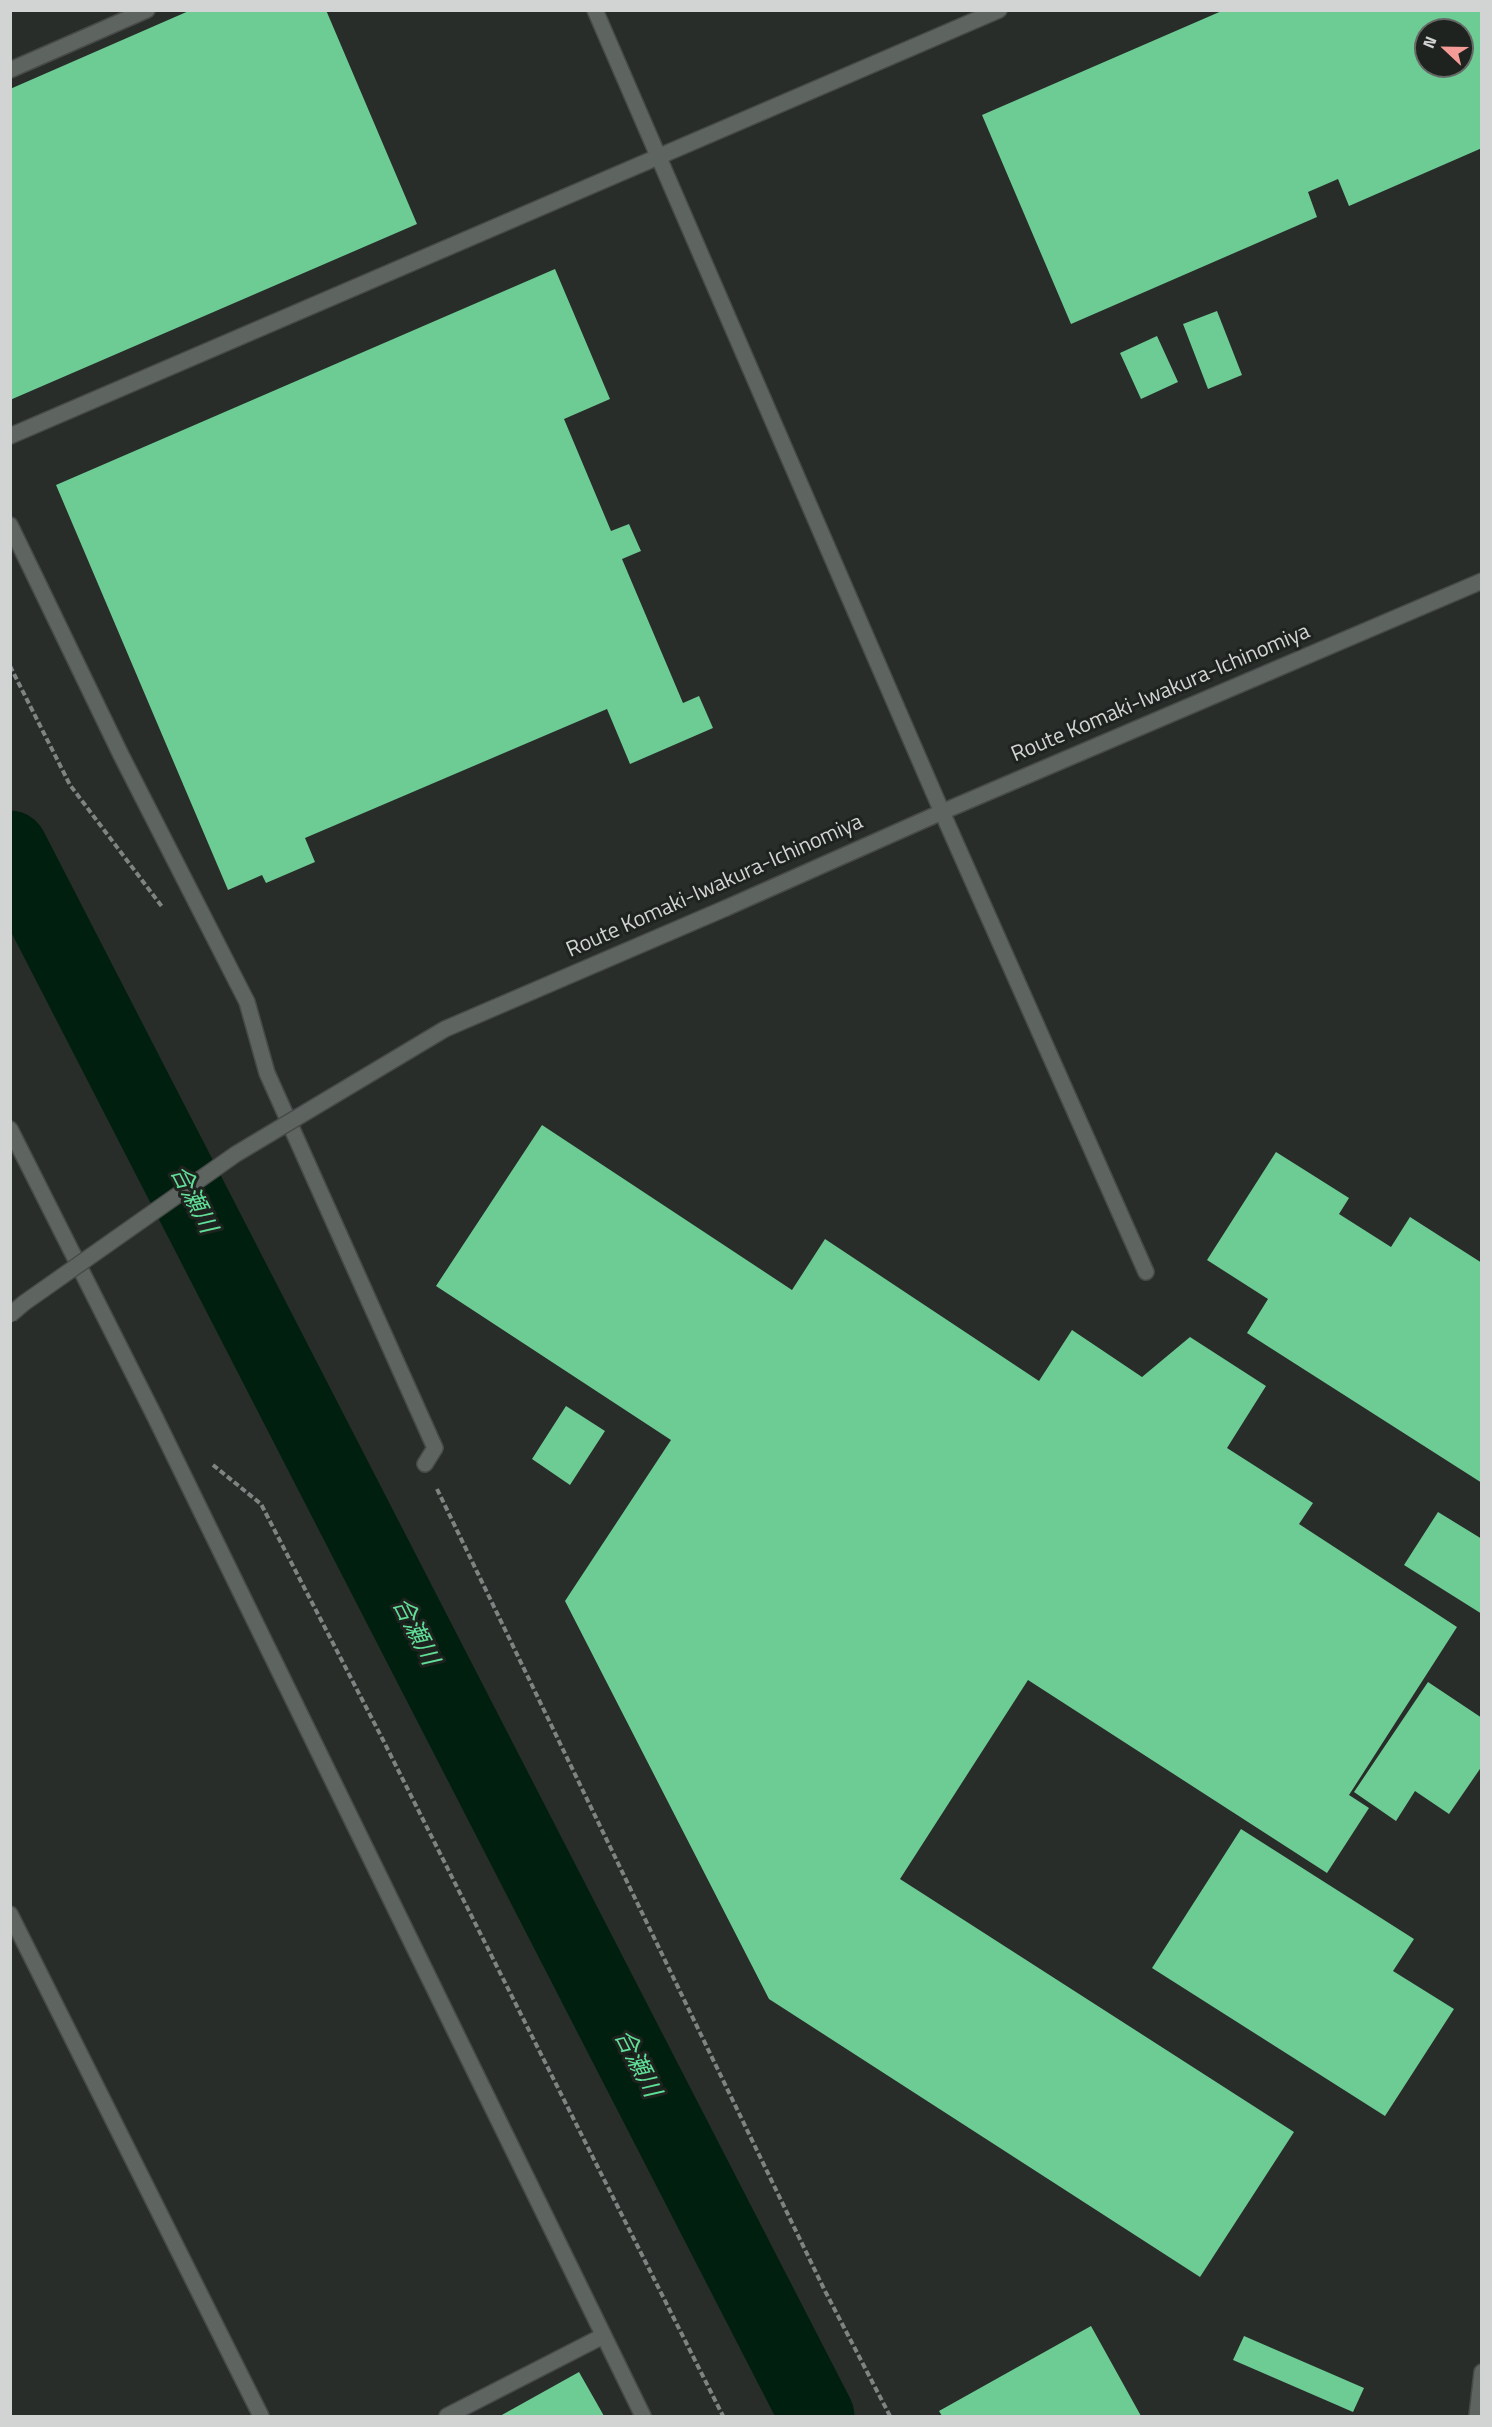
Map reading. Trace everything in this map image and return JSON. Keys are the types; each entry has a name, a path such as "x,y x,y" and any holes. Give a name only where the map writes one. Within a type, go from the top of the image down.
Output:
{"street":[{"path":"10,70 147,10"},
{"path":"595,10 942,812 1146,1272"},
{"path":"10,436 660,158 999,10"},
{"path":"10,525 121,755 246,1002 267,1074 435,1448 424,1464"},
{"name":"Route Komaki-Iwakura-Ichinomiya","path":"10,1315 236,1154 445,1029 942,812 1482,581"},
{"path":"10,1129 155,1416 643,2416"},
{"path":"10,1914 261,2416"},
{"path":"447,2416 603,2336"},
{"path":"1477,2416 1482,2372"}],"path":[{"path":"10,666 70,785 170,917"},
{"path":"208,1461 261,1504 723,2416"},
{"path":"424,1464 824,2289 890,2416"}],"building":[{"path":"191,10 326,10 417,224 10,400 10,89"},
{"path":"1224,10 1482,10 1482,148 1349,206 1338,179 1308,192 1317,217 1071,324 982,115"},
{"path":"555,269 610,399 564,419 611,531 629,524 641,551 622,559 683,703 699,696 713,728 630,764 607,709 305,838 315,862 266,883 262,875 228,890 56,485"},
{"path":"1217,311 1242,375 1208,389 1183,324"},
{"path":"1157,336 1178,382 1141,399 1120,353"},
{"path":"542,1125 792,1290 825,1239 1039,1381 1072,1330 1142,1377 1190,1337 1266,1386 1227,1448 1313,1503 1299,1524 1457,1627 1349,1795 1369,1808 1327,1873 1028,1680 900,1879 1294,2132 1200,2277 769,1999 565,1601 671,1440 436,1286"},
{"path":"1276,1152 1349,1198 1339,1214 1391,1247 1410,1217 1482,1263 1482,1483 1247,1333 1268,1299 1207,1260"},
{"path":"566,1406 605,1431 570,1485 532,1459"},
{"path":"1438,1512 1482,1539 1482,1614 1404,1565"},
{"path":"1428,1682 1482,1718 1482,1766 1449,1814 1415,1791 1396,1821 1354,1792"},
{"path":"1241,1829 1414,1939 1393,1971 1454,2009 1385,2116 1152,1968"},
{"path":"1091,2326 1141,2416 942,2416 939,2411"},
{"path":"1244,2336 1364,2388 1353,2412 1233,2360"},
{"path":"579,2372 604,2416 500,2416"}],"waterway":[{"name":"合瀬川","path":"10,848 817,2416"}]}
